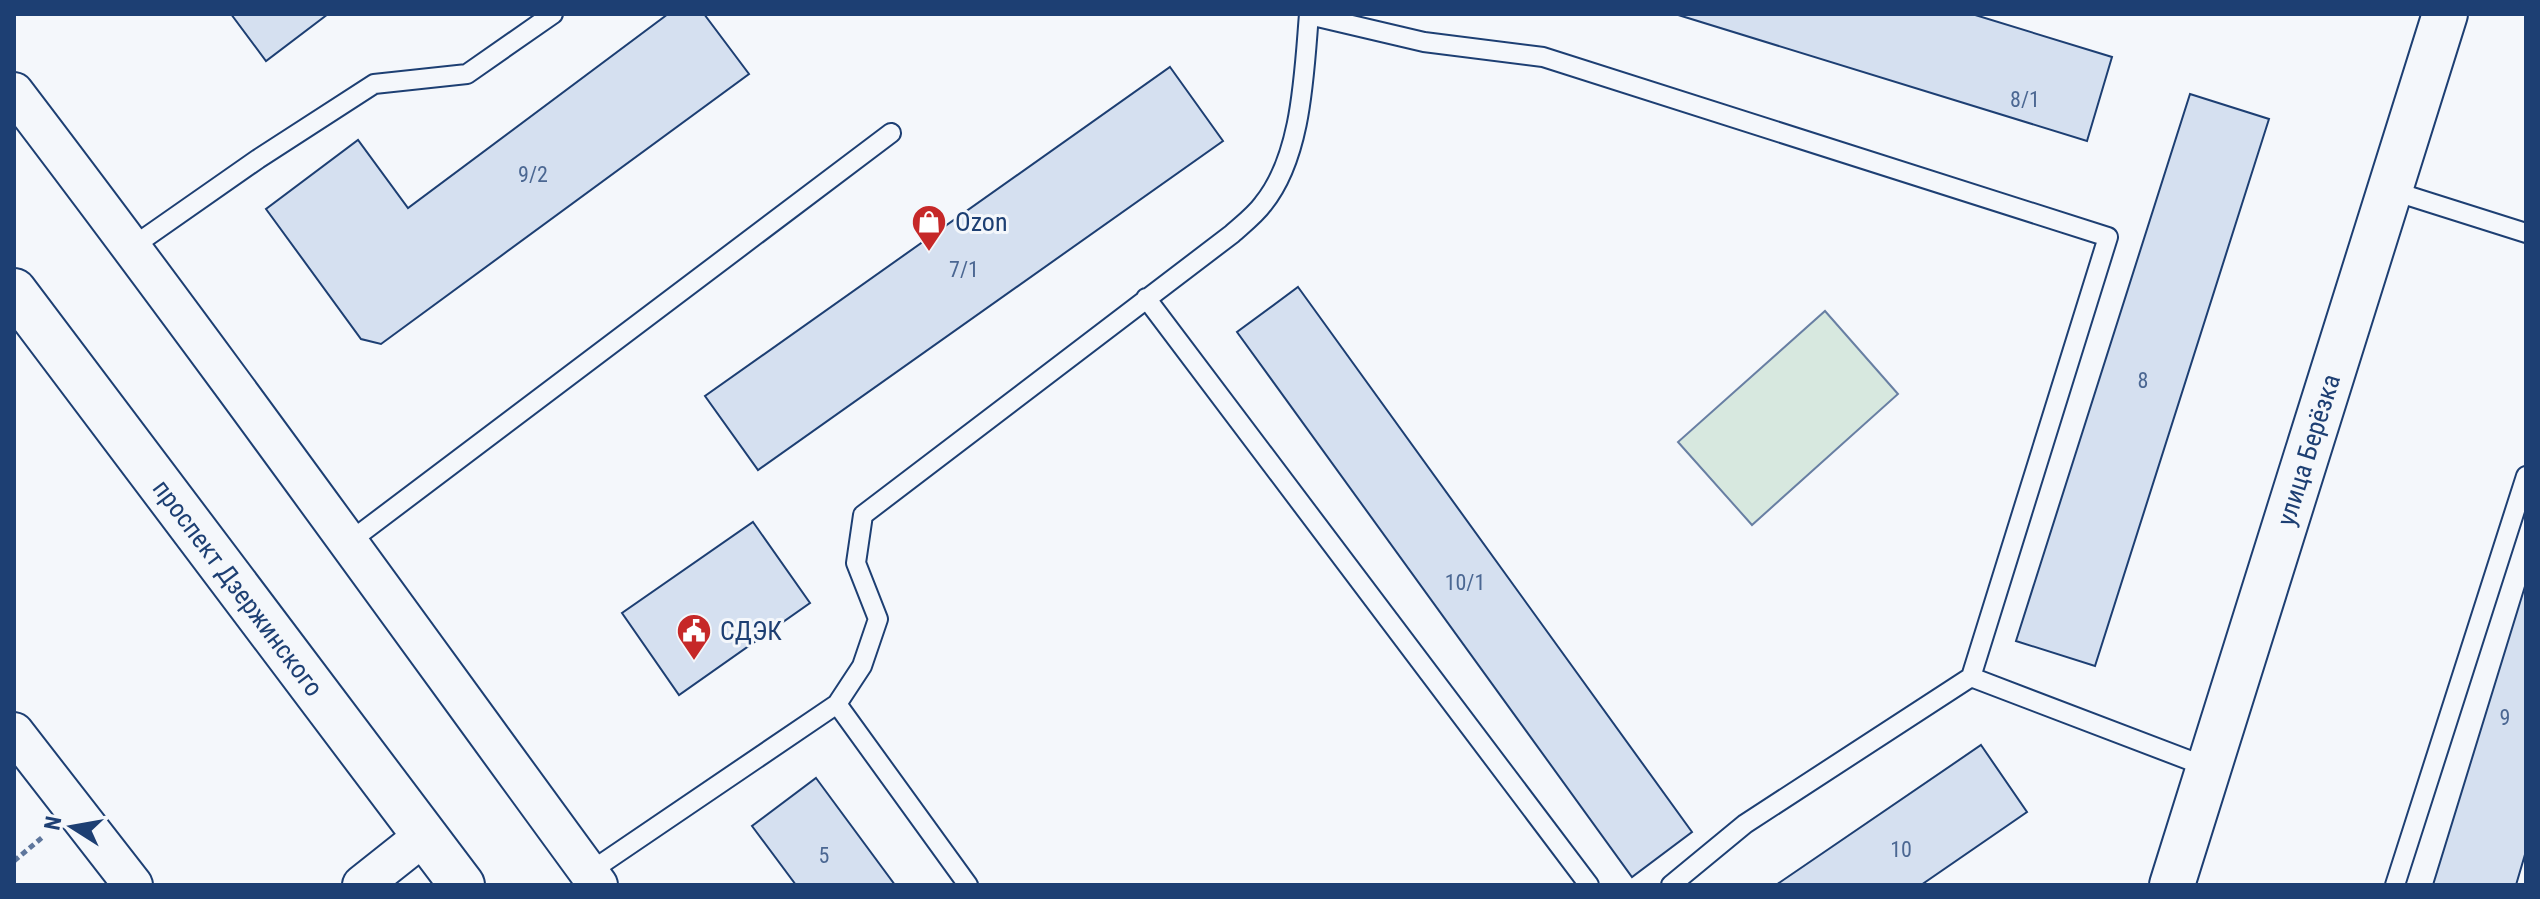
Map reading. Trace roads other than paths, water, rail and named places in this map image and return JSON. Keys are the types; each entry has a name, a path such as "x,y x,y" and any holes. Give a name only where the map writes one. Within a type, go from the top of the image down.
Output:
{"main road":[{"name":"улица Берёзка","path":"2172,885 2445,14"},
{"name":"проспект Дзержинского","path":"14,291 462,885"}],"street":[{"path":"14,92 132,247 593,879"},
{"path":"14,732 133,885"},
{"path":"362,885 425,835"}],"lane":[{"path":"132,247 258,159 374,84 467,74 553,14"},
{"path":"593,879 837,704 862,666 878,619 856,563 863,515 1232,234 1264,204 1289,160 1309,14 1424,42 1543,57 2108,237 1971,677 1745,824 1671,885"},
{"path":"349,542 891,133"},
{"path":"2390,190 2526,233"},
{"path":"1146,298 1589,885"},
{"path":"2395,885 2526,476"},
{"path":"1971,677 2207,767"},
{"path":"837,704 968,885"}],"place":[{"name":"Ozon","path":"929,253"},
{"name":"СДЭК","path":"694,662"}]}
